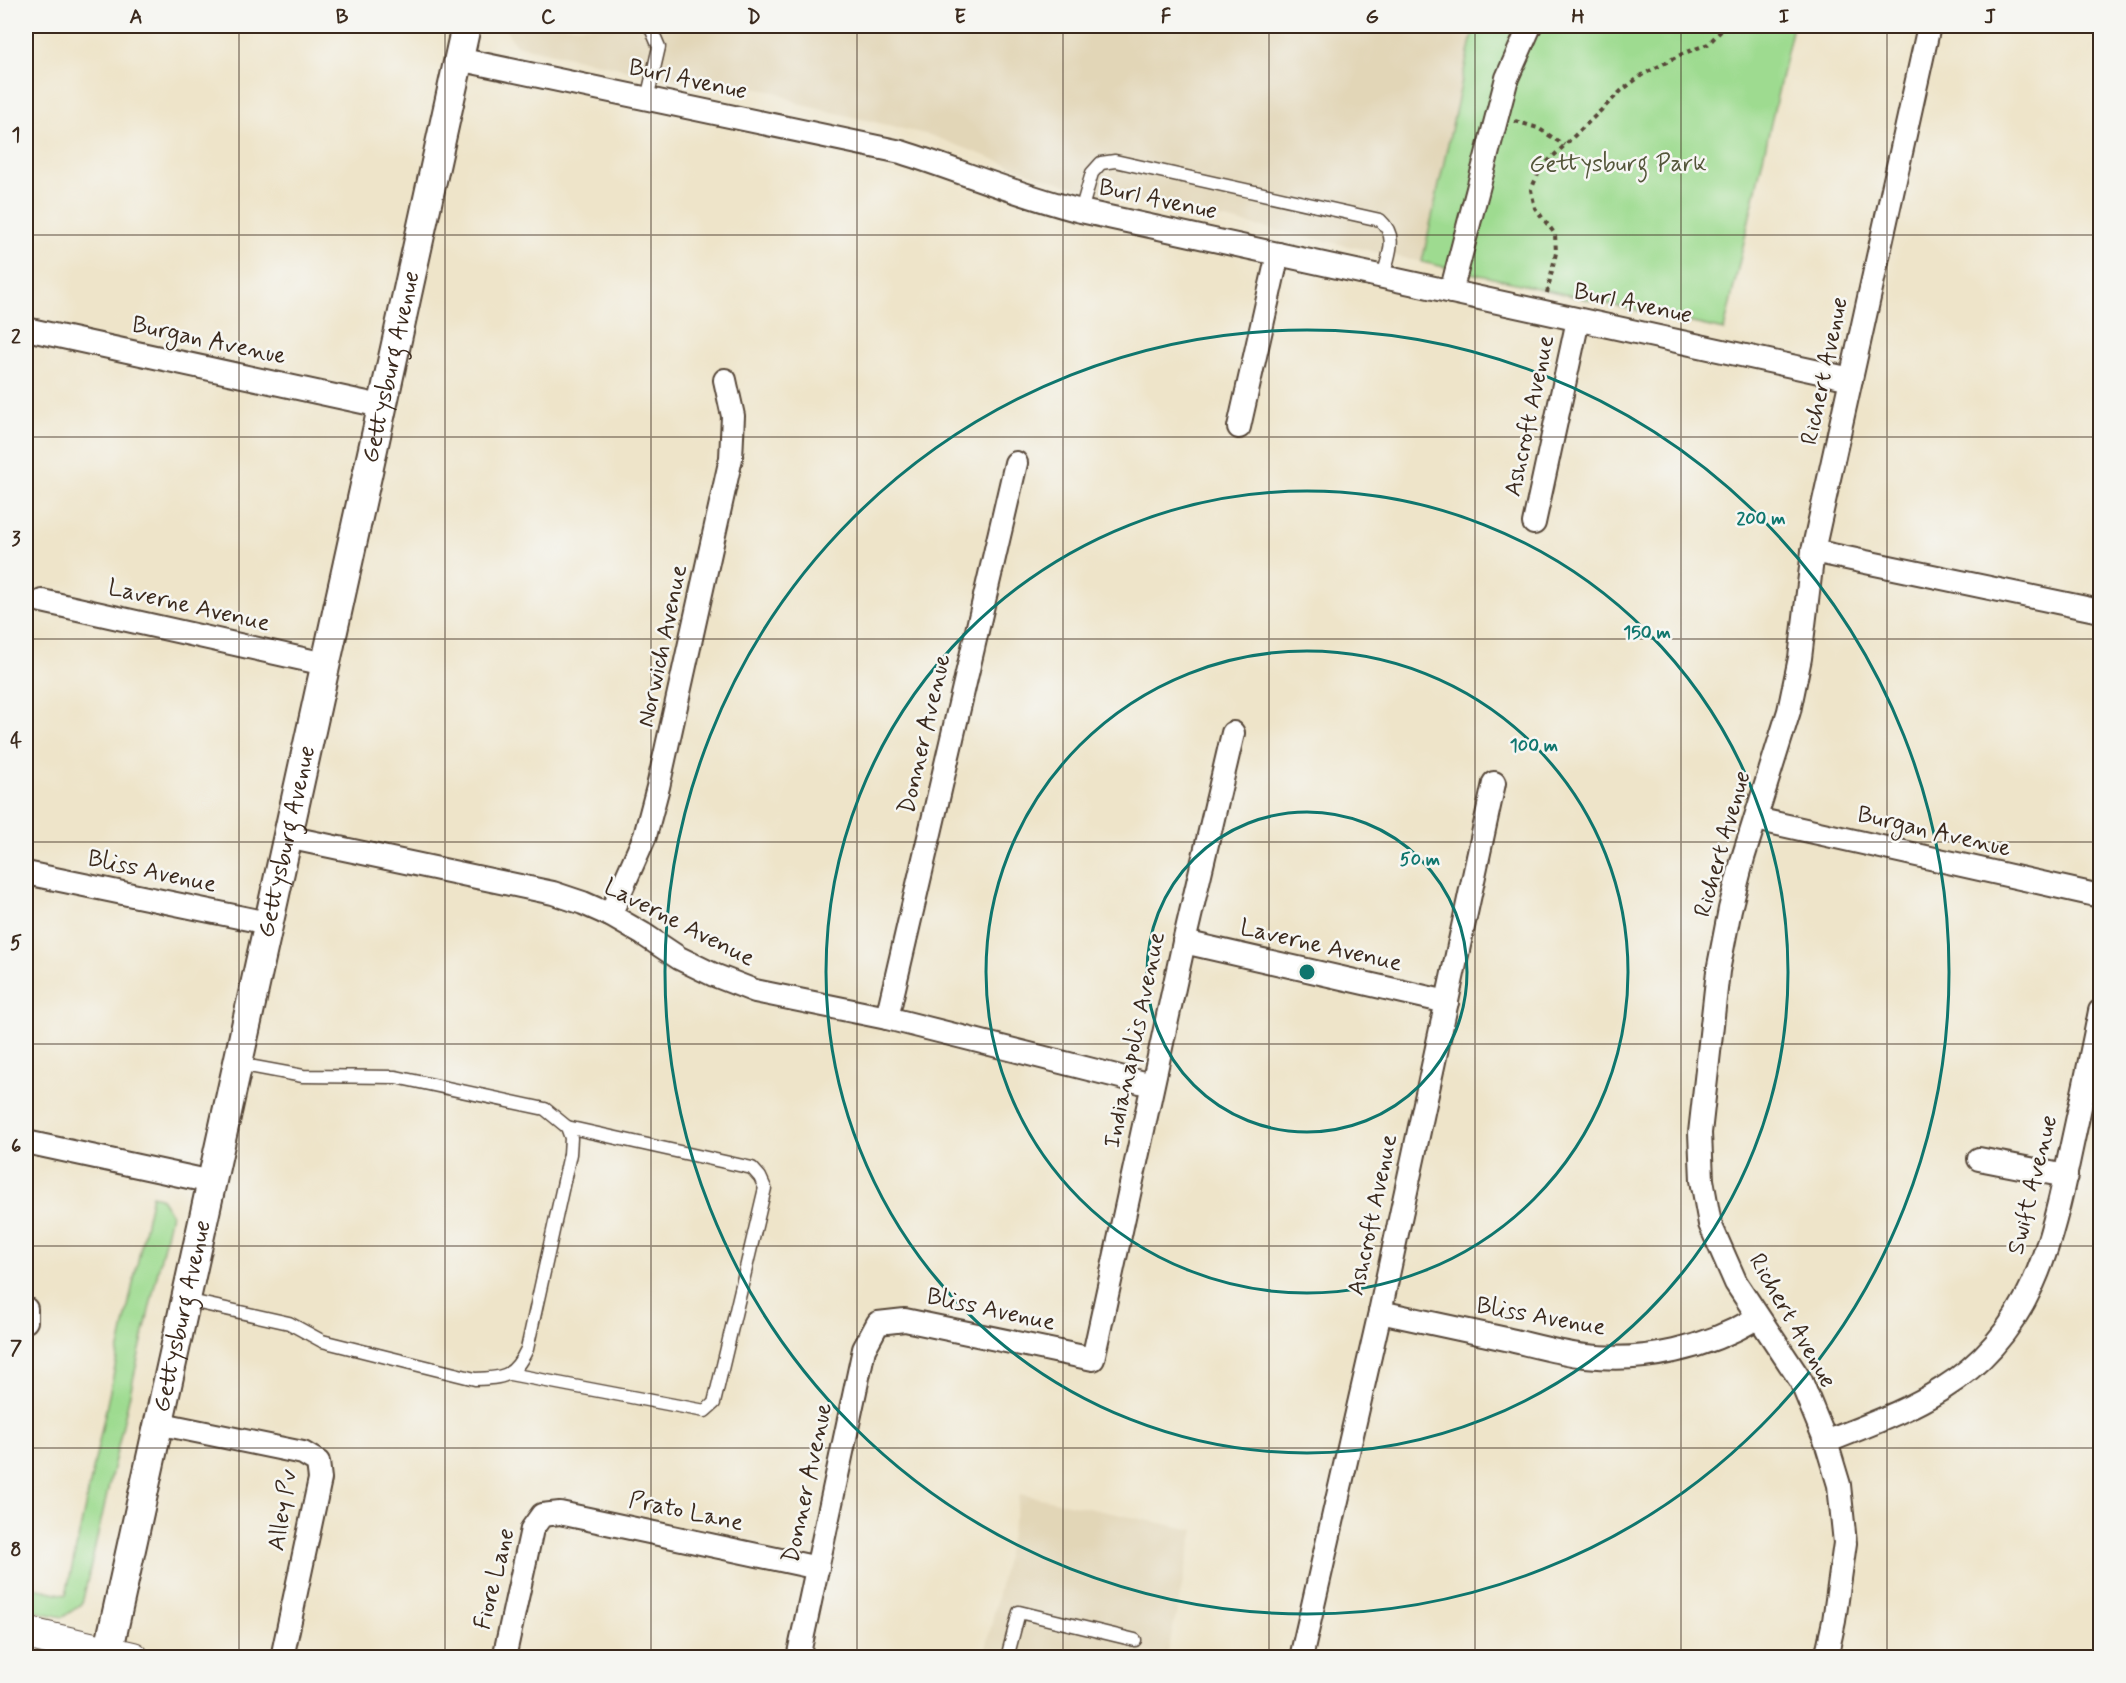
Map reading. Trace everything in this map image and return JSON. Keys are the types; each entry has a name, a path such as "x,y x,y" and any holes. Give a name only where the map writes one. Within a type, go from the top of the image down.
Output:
{"main road":[{"path":"26,1633 116,1656"}],"street":[{"name":"Gettysburg Avenue","path":"116,1656 158,1424 466,26"},
{"path":"1451,292 1506,78 1530,26"},
{"name":"Richert Avenue","path":"1826,1658 1834,1621 1845,1543 1839,1485 1826,1442 1801,1381 1757,1318 1736,1283 1710,1224 1701,1180 1700,1132 1718,972 1730,909 1789,711 1800,658 1813,551 1929,26"},
{"name":"Burl Avenue","path":"458,59 901,152 1021,195 1081,211 1851,378"},
{"path":"1239,427 1278,254"},
{"name":"Ashcroft Avenue","path":"1534,523 1578,320"},
{"name":"Burgan Avenue","path":"26,329 381,406"},
{"name":"Norwich Avenue","path":"609,915 645,836 729,469 733,416 725,380"},
{"name":"Donner Avenue","path":"887,1018 1016,463"},
{"path":"1813,551 2100,611"},
{"name":"Laverne Avenue","path":"42,601 325,664"},
{"name":"Indianapolis Avenue","path":"1093,1359 1152,1085 1233,733"},
{"name":"Ashcroft Avenue","path":"1301,1658 1380,1312 1494,783"},
{"name":"Burgan Avenue","path":"1756,819 2100,896"},
{"name":"Laverne Avenue","path":"287,837 553,893 609,915 679,958 755,991 887,1018 1152,1085"},
{"name":"Bliss Avenue","path":"26,873 268,923"},
{"name":"Laverne Avenue","path":"1184,942 1447,1002"},
{"name":"Swift Avenue","path":"1826,1442 1913,1405 1942,1389 1994,1347 2019,1311 2039,1272 2054,1230 2100,1011"},
{"path":"26,1142 212,1182"},
{"path":"1979,1159 2066,1176"},
{"path":"26,1309 26,1321"},
{"name":"Bliss Avenue","path":"1380,1312 1586,1356 1632,1358 1676,1352 1705,1343 1757,1318"},
{"name":"Bliss Avenue","path":"878,1323 905,1320 1093,1359"},
{"name":"Donner Avenue","path":"798,1658 864,1349 878,1323"},
{"name":"Alley Pv","path":"158,1424 303,1454 318,1462 320,1479 282,1658"},
{"name":"Prato Lane","path":"542,1515 560,1513 818,1569"},
{"name":"Fiore Lane","path":"504,1658 532,1529 542,1515"}],"lane":[{"path":"647,99 659,47 650,26"},
{"path":"1081,211 1090,178 1101,163 1115,161 1150,168 1380,220 1390,228 1392,240 1383,277"},
{"path":"238,1064 303,1076 396,1077 545,1109 567,1127 752,1168 760,1177 765,1188 714,1403 705,1411 510,1374"},
{"path":"185,1300 290,1323 322,1341 475,1379 496,1379 510,1374 520,1364 526,1348 570,1154 571,1138 567,1127"},
{"path":"1007,1658 1019,1612 1135,1640"}],"path":[{"path":"1543,313 1556,253 1555,234 1535,208 1531,190 1540,169 1621,91 1642,75 1682,54 1708,44 1726,26"},
{"path":"1497,116 1538,128 1564,145"}],"shaded area":[{"path":"503,26 1474,26 1422,262 1072,186 1035,175 933,136 802,105 775,92 698,78 678,81 516,45"},
{"path":"1020,1494 1194,1530 1167,1657 984,1658"}],"green space":[{"name":"Gettysburg Park","path":"1474,26 1793,26 1724,330 1422,262"},
{"path":"152,1195 160,1197 171,1214 82,1604 63,1617 26,1610 26,1586 66,1595"}]}
